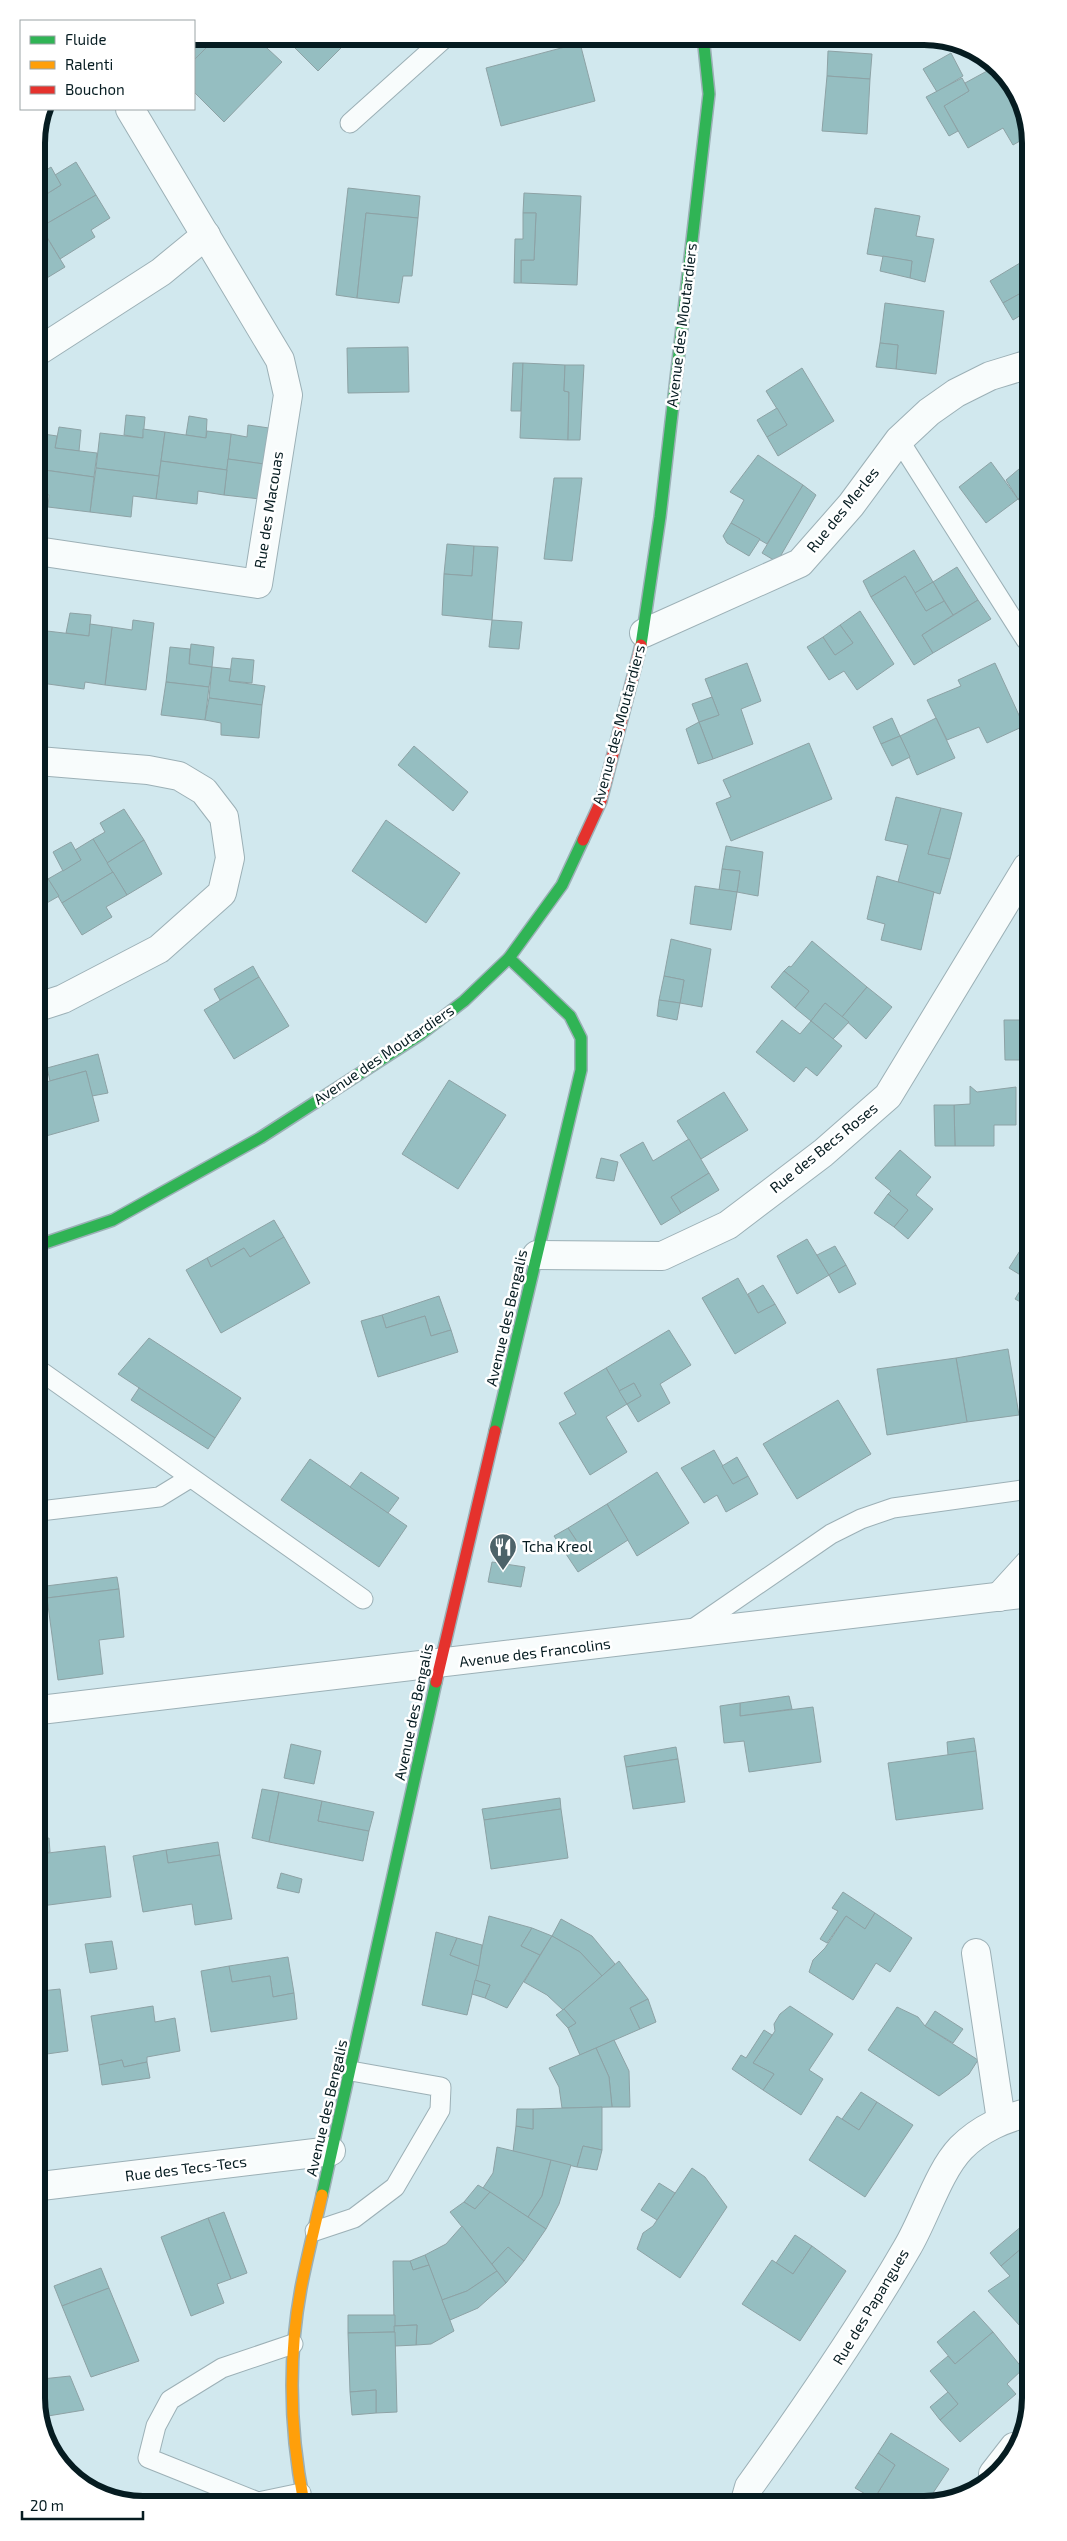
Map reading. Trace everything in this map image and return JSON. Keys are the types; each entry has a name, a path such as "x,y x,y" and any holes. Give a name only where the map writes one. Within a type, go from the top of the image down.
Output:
{"street":[{"name":"Avenue des Moutardiers","path":"45,1243 113,1220 260,1138 421,1034 464,1001 510,958 562,885 601,801 644,634 660,517 709,94 704,45"},
{"name":"Rue des Macouas","path":"45,552 258,584 288,395 280,360 131,110"},
{"path":"45,347 161,272 206,235"},
{"name":"Rue des Merles","path":"644,634 800,563 851,505 899,440 930,412 956,393 990,376 1022,365"},
{"path":"45,762 148,770 180,776 204,791 224,817 230,858 222,893 160,949 63,999 45,1005"},
{"name":"Rue des Becs Roses","path":"537,1256 662,1256 728,1225 823,1153 888,1096 1022,875"},
{"name":"Avenue des Bengalis","path":"302,2496 292,2396 293,2344 301,2289 440,1664 581,1070 581,1038 570,1016 510,958"},
{"path":"999,1597 1022,1572"},
{"name":"Avenue des Francolins","path":"45,1709 683,1636 1022,1594"},
{"path":"976,1953 1001,2120"},
{"name":"Rue des Papangues","path":"746,2496 749,2487 833,2369 898,2263 947,2166 961,2148 1001,2120 1022,2114"},
{"name":"Rue des Tecs-Tecs","path":"45,2186 331,2151"}],"lane":[{"path":"350,123 437,45"},
{"path":"899,440 1022,634"},
{"path":"45,1374 362,1599"},
{"path":"45,1510 159,1497 190,1478"},
{"path":"683,1636 831,1534 861,1519 893,1508 1022,1490"},
{"path":"315,2231 354,2218 395,2187 440,2110 440,2087 351,2071"},
{"path":"243,2496 148,2458 156,2426 170,2400 222,2368 293,2344"}],"building":[{"path":"195,45 209,45 195,59"},
{"path":"209,45 264,45 282,62 224,122 195,93 195,59"},
{"path":"292,45 344,45 318,71"},
{"path":"572,45 581,45 595,101 501,126 486,68"},
{"path":"828,51 872,54 870,79 827,76"},
{"path":"951,53 963,76 937,92 923,69"},
{"path":"983,66 1002,83 1017,111 1022,140 1013,145 1003,128 968,148 944,106 969,91 965,83 987,71"},
{"path":"827,76 870,79 867,134 822,131"},
{"path":"962,78 969,91 944,106 958,131 949,136 926,97"},
{"path":"76,162 96,195 45,225 45,195 61,185 55,175"},
{"path":"51,167 61,185 45,195 45,171"},
{"path":"348,188 420,196 418,218 366,213 357,298 336,295"},
{"path":"524,193 581,196 577,285 521,283 521,260 534,260 536,213 523,213"},
{"path":"96,195 110,218 91,230 95,237 60,259 45,234 45,225"},
{"path":"875,208 920,216 916,236 934,239 925,282 910,278 912,261 867,254"},
{"path":"366,213 418,218 412,276 403,276 399,303 357,298"},
{"path":"523,213 536,213 534,260 521,260 521,283 514,283 515,239 523,239"},
{"path":"45,237 65,267 45,279"},
{"path":"883,256 912,261 910,278 880,271"},
{"path":"1022,262 1022,295 1021,293 1003,303 990,281"},
{"path":"1021,293 1022,314 1013,320 1003,303"},
{"path":"885,303 944,311 936,374 896,369 898,345 880,343"},
{"path":"880,343 898,345 896,369 876,367"},
{"path":"408,347 409,392 348,393 347,348"},
{"path":"513,363 523,363 521,411 511,411"},
{"path":"523,363 565,365 564,391 569,392 568,440 520,438"},
{"path":"565,365 584,365 580,440 568,440 569,392 564,391"},
{"path":"802,368 834,421 778,456 767,437 787,425 766,391"},
{"path":"777,408 787,425 767,437 757,420"},
{"path":"126,415 145,417 143,438 124,435"},
{"path":"189,416 207,419 206,438 186,435"},
{"path":"248,425 269,428 264,464 228,459 231,434 247,437"},
{"path":"59,427 81,430 79,451 55,448"},
{"path":"143,429 165,432 159,476 96,468 100,433 143,438"},
{"path":"207,431 231,434 227,470 161,461 165,432 206,438"},
{"path":"45,434 57,436 55,448 97,453 94,477 45,470"},
{"path":"758,455 803,485 767,544 731,523 744,500 730,492"},
{"path":"228,459 264,464 260,499 224,495"},
{"path":"161,461 227,470 224,495 198,491 197,504 156,499"},
{"path":"991,462 1018,499 986,523 959,487"},
{"path":"96,468 159,476 156,499 133,496 131,517 90,512"},
{"path":"1019,469 1022,472 1022,496 1018,499 1006,480"},
{"path":"45,470 94,477 90,512 48,507 49,495 45,494"},
{"path":"554,478 582,478 572,561 544,559"},
{"path":"803,485 816,495 777,562 762,553"},
{"path":"731,523 760,539 749,556 727,543 723,536"},
{"path":"447,544 474,546 472,576 444,574"},
{"path":"474,546 498,547 492,620 442,615 444,574 472,576"},
{"path":"914,550 933,582 915,593 905,576 871,597 863,581"},
{"path":"957,567 978,600 953,615 933,582"},
{"path":"905,576 926,611 944,601 953,615 922,635 933,653 914,665 871,597"},
{"path":"933,582 944,601 926,611 915,593"},
{"path":"978,600 991,619 933,653 922,635"},
{"path":"860,611 894,664 857,690 844,671 829,680 807,647 823,637 835,655 853,643 840,625"},
{"path":"70,613 91,615 89,636 66,633"},
{"path":"133,620 154,623 146,690 105,685 112,627 132,630"},
{"path":"492,620 522,622 519,649 489,647"},
{"path":"90,624 112,627 105,685 85,682 84,689 45,684 47,631 89,636"},
{"path":"840,625 853,643 835,655 823,637"},
{"path":"45,631 47,631 45,650"},
{"path":"191,644 214,647 212,667 189,664"},
{"path":"170,647 190,649 189,664 212,667 209,687 166,682"},
{"path":"232,658 254,660 252,683 229,681"},
{"path":"747,663 761,701 741,709 753,744 713,759 699,722 719,715 705,679"},
{"path":"995,663 1022,722 1022,727 987,743 979,727 947,740 927,700 961,686 958,680"},
{"path":"212,667 231,669 229,681 265,686 262,705 209,698"},
{"path":"166,682 209,687 205,720 161,715"},
{"path":"712,697 719,715 699,722 692,704"},
{"path":"209,698 262,705 259,738 221,735 221,723 205,720"},
{"path":"892,718 900,736 881,744 873,727"},
{"path":"936,718 955,758 917,775 900,736"},
{"path":"699,722 713,759 698,764 686,729"},
{"path":"900,736 910,757 892,766 881,744"},
{"path":"809,743 832,799 731,841 716,803 731,797 723,780"},
{"path":"414,746 468,792 453,811 398,765"},
{"path":"896,797 941,808 928,854 950,859 940,894 898,882 908,845 885,840"},
{"path":"941,808 962,813 950,859 928,854"},
{"path":"124,809 144,840 107,863 93,839 105,832 100,823"},
{"path":"386,820 460,873 426,923 352,871"},
{"path":"93,839 113,872 62,903 48,879 81,860 75,850"},
{"path":"144,840 162,874 127,895 107,863"},
{"path":"71,842 81,860 63,871 53,852"},
{"path":"726,846 763,852 758,896 737,892 740,871 722,869"},
{"path":"722,869 740,871 737,892 719,890"},
{"path":"113,872 127,895 106,907 112,917 82,935 62,903"},
{"path":"45,874 59,896 45,904"},
{"path":"877,876 934,892 921,950 881,940 885,924 867,919"},
{"path":"695,886 737,892 731,930 690,924"},
{"path":"671,939 711,949 702,1007 680,1003 684,980 664,976"},
{"path":"812,941 867,987 842,1017 825,1003 811,1021 795,1008 809,991 784,971 789,966 791,967"},
{"path":"253,966 259,977 220,1000 214,989"},
{"path":"784,971 809,991 795,1008 771,987"},
{"path":"664,976 684,980 680,1003 659,1000"},
{"path":"259,977 289,1026 234,1059 204,1010"},
{"path":"867,987 892,1007 866,1039 842,1017"},
{"path":"659,1000 680,1003 677,1020 657,1016"},
{"path":"825,1003 849,1022 833,1039 811,1021"},
{"path":"782,1020 800,1034 811,1021 842,1046 817,1076 806,1067 794,1082 756,1052"},
{"path":"1004,1020 1022,1020 1022,1060 1005,1060"},
{"path":"98,1054 108,1093 92,1096 86,1071 50,1081 47,1068"},
{"path":"86,1071 99,1121 45,1136 45,1082"},
{"path":"449,1080 506,1115 458,1189 402,1154"},
{"path":"970,1086 977,1092 1016,1087 1016,1125 994,1125 994,1146 955,1146 954,1105 970,1104"},
{"path":"724,1092 748,1130 701,1159 677,1121"},
{"path":"934,1105 954,1105 955,1146 935,1146"},
{"path":"689,1139 709,1173 671,1197 681,1213 661,1225 620,1155 643,1142 653,1161"},
{"path":"900,1150 931,1177 916,1195 933,1209 908,1239 894,1227 908,1210 888,1194 891,1191 875,1178"},
{"path":"601,1158 618,1162 614,1181 596,1178"},
{"path":"709,1173 719,1190 681,1213 671,1197"},
{"path":"888,1194 908,1210 894,1227 874,1213"},
{"path":"274,1220 284,1237 250,1257 244,1248 211,1267 207,1258"},
{"path":"284,1237 310,1283 221,1333 186,1270 207,1258 211,1267 244,1248 250,1257"},
{"path":"807,1239 829,1275 797,1294 777,1256"},
{"path":"835,1246 846,1265 829,1275 817,1255"},
{"path":"1022,1247 1022,1276 1009,1268"},
{"path":"846,1265 856,1284 839,1293 829,1275"},
{"path":"738,1278 758,1313 775,1304 786,1323 735,1354 702,1298"},
{"path":"763,1285 775,1304 758,1313 748,1294"},
{"path":"1022,1287 1022,1303 1015,1299"},
{"path":"439,1296 451,1330 431,1336 425,1316 386,1328 382,1315"},
{"path":"382,1315 386,1328 425,1316 431,1336 451,1330 458,1352 378,1377 361,1321"},
{"path":"669,1330 691,1365 660,1384 670,1403 638,1422 627,1404 641,1396 634,1383 619,1391 606,1368"},
{"path":"149,1338 241,1398 215,1438 118,1374"},
{"path":"1008,1349 1019,1415 967,1422 956,1358"},
{"path":"956,1358 967,1422 887,1435 877,1369"},
{"path":"606,1368 627,1404 606,1417 627,1452 590,1475 559,1423 576,1414 564,1393"},
{"path":"634,1383 641,1396 627,1404 619,1391"},
{"path":"139,1388 215,1438 208,1449 131,1400"},
{"path":"838,1400 871,1454 797,1499 763,1444"},
{"path":"714,1450 733,1484 748,1476 758,1494 726,1512 717,1495 704,1503 681,1468"},
{"path":"737,1457 748,1476 733,1484 722,1466"},
{"path":"310,1459 407,1526 379,1567 281,1500"},
{"path":"361,1472 399,1498 388,1513 350,1487"},
{"path":"657,1472 689,1523 637,1556 607,1504"},
{"path":"607,1504 628,1540 578,1572 566,1554 580,1546 568,1528"},
{"path":"568,1528 580,1546 566,1554 554,1536"},
{"path":"492,1562 525,1567 521,1587 488,1582"},
{"path":"117,1577 119,1589 47,1598 46,1586"},
{"path":"119,1589 124,1637 99,1640 103,1674 58,1680 47,1598"},
{"path":"789,1696 792,1709 740,1716 740,1703"},
{"path":"740,1703 740,1716 813,1707 821,1762 749,1772 744,1741 724,1743 720,1706"},
{"path":"974,1738 976,1751 948,1755 947,1742"},
{"path":"291,1744 321,1751 314,1784 284,1778"},
{"path":"676,1747 678,1759 626,1767 624,1756"},
{"path":"976,1751 983,1809 896,1820 888,1763"},
{"path":"678,1759 685,1802 633,1809 626,1767"},
{"path":"262,1789 279,1792 269,1842 252,1838"},
{"path":"279,1792 322,1801 318,1821 369,1831 363,1861 269,1842"},
{"path":"560,1798 561,1809 484,1820 482,1809"},
{"path":"322,1801 374,1812 369,1831 318,1821"},
{"path":"561,1809 568,1858 491,1869 484,1820"},
{"path":"45,1838 49,1838 50,1852 45,1853"},
{"path":"218,1842 220,1855 168,1863 166,1850"},
{"path":"105,1846 111,1897 45,1905 45,1853"},
{"path":"166,1850 168,1863 220,1855 232,1919 195,1925 192,1904 143,1912 133,1856"},
{"path":"281,1873 302,1879 299,1893 277,1888"},
{"path":"843,1892 875,1913 865,1929 846,1916 827,1943 820,1939 838,1911 832,1908"},
{"path":"875,1913 912,1938 890,1972 876,1963 853,2000 809,1972 813,1960 825,1948 846,1916 865,1929"},
{"path":"489,1916 532,1928 521,1946 540,1955 507,2008 485,1998 490,1985 475,1980"},
{"path":"561,1919 592,1936 615,1964 602,1976 580,1952 552,1936"},
{"path":"532,1928 552,1936 540,1955 521,1946"},
{"path":"436,1932 457,1938 450,1955 479,1966 467,2015 422,2005"},
{"path":"552,1936 580,1952 602,1976 563,2010 547,1995 524,1982"},
{"path":"457,1938 482,1945 479,1966 450,1955"},
{"path":"112,1941 117,1969 90,1973 85,1944"},
{"path":"288,1957 294,1993 273,1997 270,1976 232,1982 229,1966"},
{"path":"619,1961 648,1999 630,2008 640,2029 580,2055 568,2028 576,2023 564,2009"},
{"path":"229,1966 232,1982 270,1976 273,1997 294,1993 297,2019 211,2032 201,1971"},
{"path":"475,1980 490,1985 485,1998 472,1994"},
{"path":"60,1989 68,2051 47,2054 45,2045 45,1991"},
{"path":"648,1999 656,2022 640,2029 630,2008"},
{"path":"153,2006 155,2022 175,2018 180,2051 147,2057 147,2062 124,2067 122,2060 99,2065 91,2016"},
{"path":"790,2006 833,2034 809,2070 823,2079 801,2115 763,2090 774,2074 753,2063 775,2031 774,2024 780,2014"},
{"path":"897,2007 918,2017 925,2026 978,2060 969,2074 939,2096 868,2050"},
{"path":"564,2009 576,2023 568,2028 556,2015"},
{"path":"935,2011 963,2029 953,2043 925,2026"},
{"path":"764,2030 772,2035 753,2063 774,2074 763,2090 732,2069 741,2055 746,2058"},
{"path":"614,2040 629,2071 630,2107 612,2107 609,2077 596,2048"},
{"path":"596,2048 609,2077 612,2107 562,2108 559,2087 549,2068"},
{"path":"122,2060 124,2067 147,2062 150,2078 102,2085 99,2065"},
{"path":"861,2092 877,2102 859,2130 842,2119"},
{"path":"877,2102 913,2125 865,2197 809,2160 837,2116 859,2130"},
{"path":"602,2107 602,2150 583,2146 577,2167 513,2152 516,2126 533,2129 533,2109"},
{"path":"517,2109 533,2109 533,2129 516,2126"},
{"path":"583,2146 602,2150 597,2170 577,2167"},
{"path":"497,2147 551,2160 542,2196 528,2217 483,2188 493,2173"},
{"path":"551,2160 571,2165 559,2204 546,2229 528,2217 542,2196"},
{"path":"692,2168 705,2177 727,2207 680,2278 637,2249 643,2233 653,2226"},
{"path":"659,2183 675,2193 657,2220 641,2210"},
{"path":"478,2185 490,2192 475,2209 464,2202"},
{"path":"490,2192 546,2229 524,2261 508,2247 492,2264 450,2212 464,2202 475,2209"},
{"path":"224,2212 247,2273 231,2279 208,2218"},
{"path":"208,2218 231,2279 217,2284 224,2303 191,2316 161,2237"},
{"path":"462,2226 497,2271 467,2291 442,2300 425,2255 446,2244"},
{"path":"1022,2226 1022,2248 1001,2266 990,2253"},
{"path":"795,2235 812,2246 793,2274 776,2263"},
{"path":"812,2246 846,2271 800,2341 742,2304 772,2260 793,2274"},
{"path":"508,2247 524,2261 506,2283 492,2264"},
{"path":"1022,2248 1022,2328 988,2291 1010,2276 1001,2266"},
{"path":"425,2255 429,2265 413,2270 410,2261"},
{"path":"393,2261 410,2261 413,2270 429,2265 454,2331 431,2344 416,2345 417,2325 394,2326"},
{"path":"101,2268 109,2288 62,2306 54,2286"},
{"path":"497,2271 506,2283 478,2308 450,2320 442,2300 467,2291"},
{"path":"109,2288 139,2361 91,2377 62,2306"},
{"path":"974,2311 993,2332 955,2364 937,2342"},
{"path":"348,2315 395,2315 395,2332 348,2333"},
{"path":"417,2325 416,2345 395,2346 394,2326"},
{"path":"395,2332 397,2412 376,2413 376,2390 350,2392 348,2333"},
{"path":"993,2332 1022,2368 1007,2384 1016,2394 960,2442 940,2420 958,2404 930,2371 948,2356 955,2364"},
{"path":"70,2376 84,2410 47,2416 45,2379"},
{"path":"376,2390 376,2413 352,2415 350,2392"},
{"path":"948,2392 958,2404 940,2420 930,2407"},
{"path":"891,2433 949,2469 931,2495 876,2496 895,2465 878,2453"},
{"path":"878,2453 895,2465 876,2496 869,2496 855,2488"}],"traffic: fast":[{"path":"641,645 660,517 709,94 704,45"},
{"path":"45,1243 113,1220 260,1138 421,1034 464,1001 509,958 562,885 583,840"},
{"path":"495,1431 581,1070 581,1038 570,1016 509,958"},
{"path":"322,2195 436,1682"}],"traffic: slow":[{"path":"303,2496 293,2423 294,2341 301,2288 322,2195"}],"traffic: jam":[{"path":"583,840 601,801 641,645"},
{"path":"436,1682 495,1431"}],"place":[{"name":"Tcha Kreol","path":"503,1571"}]}
